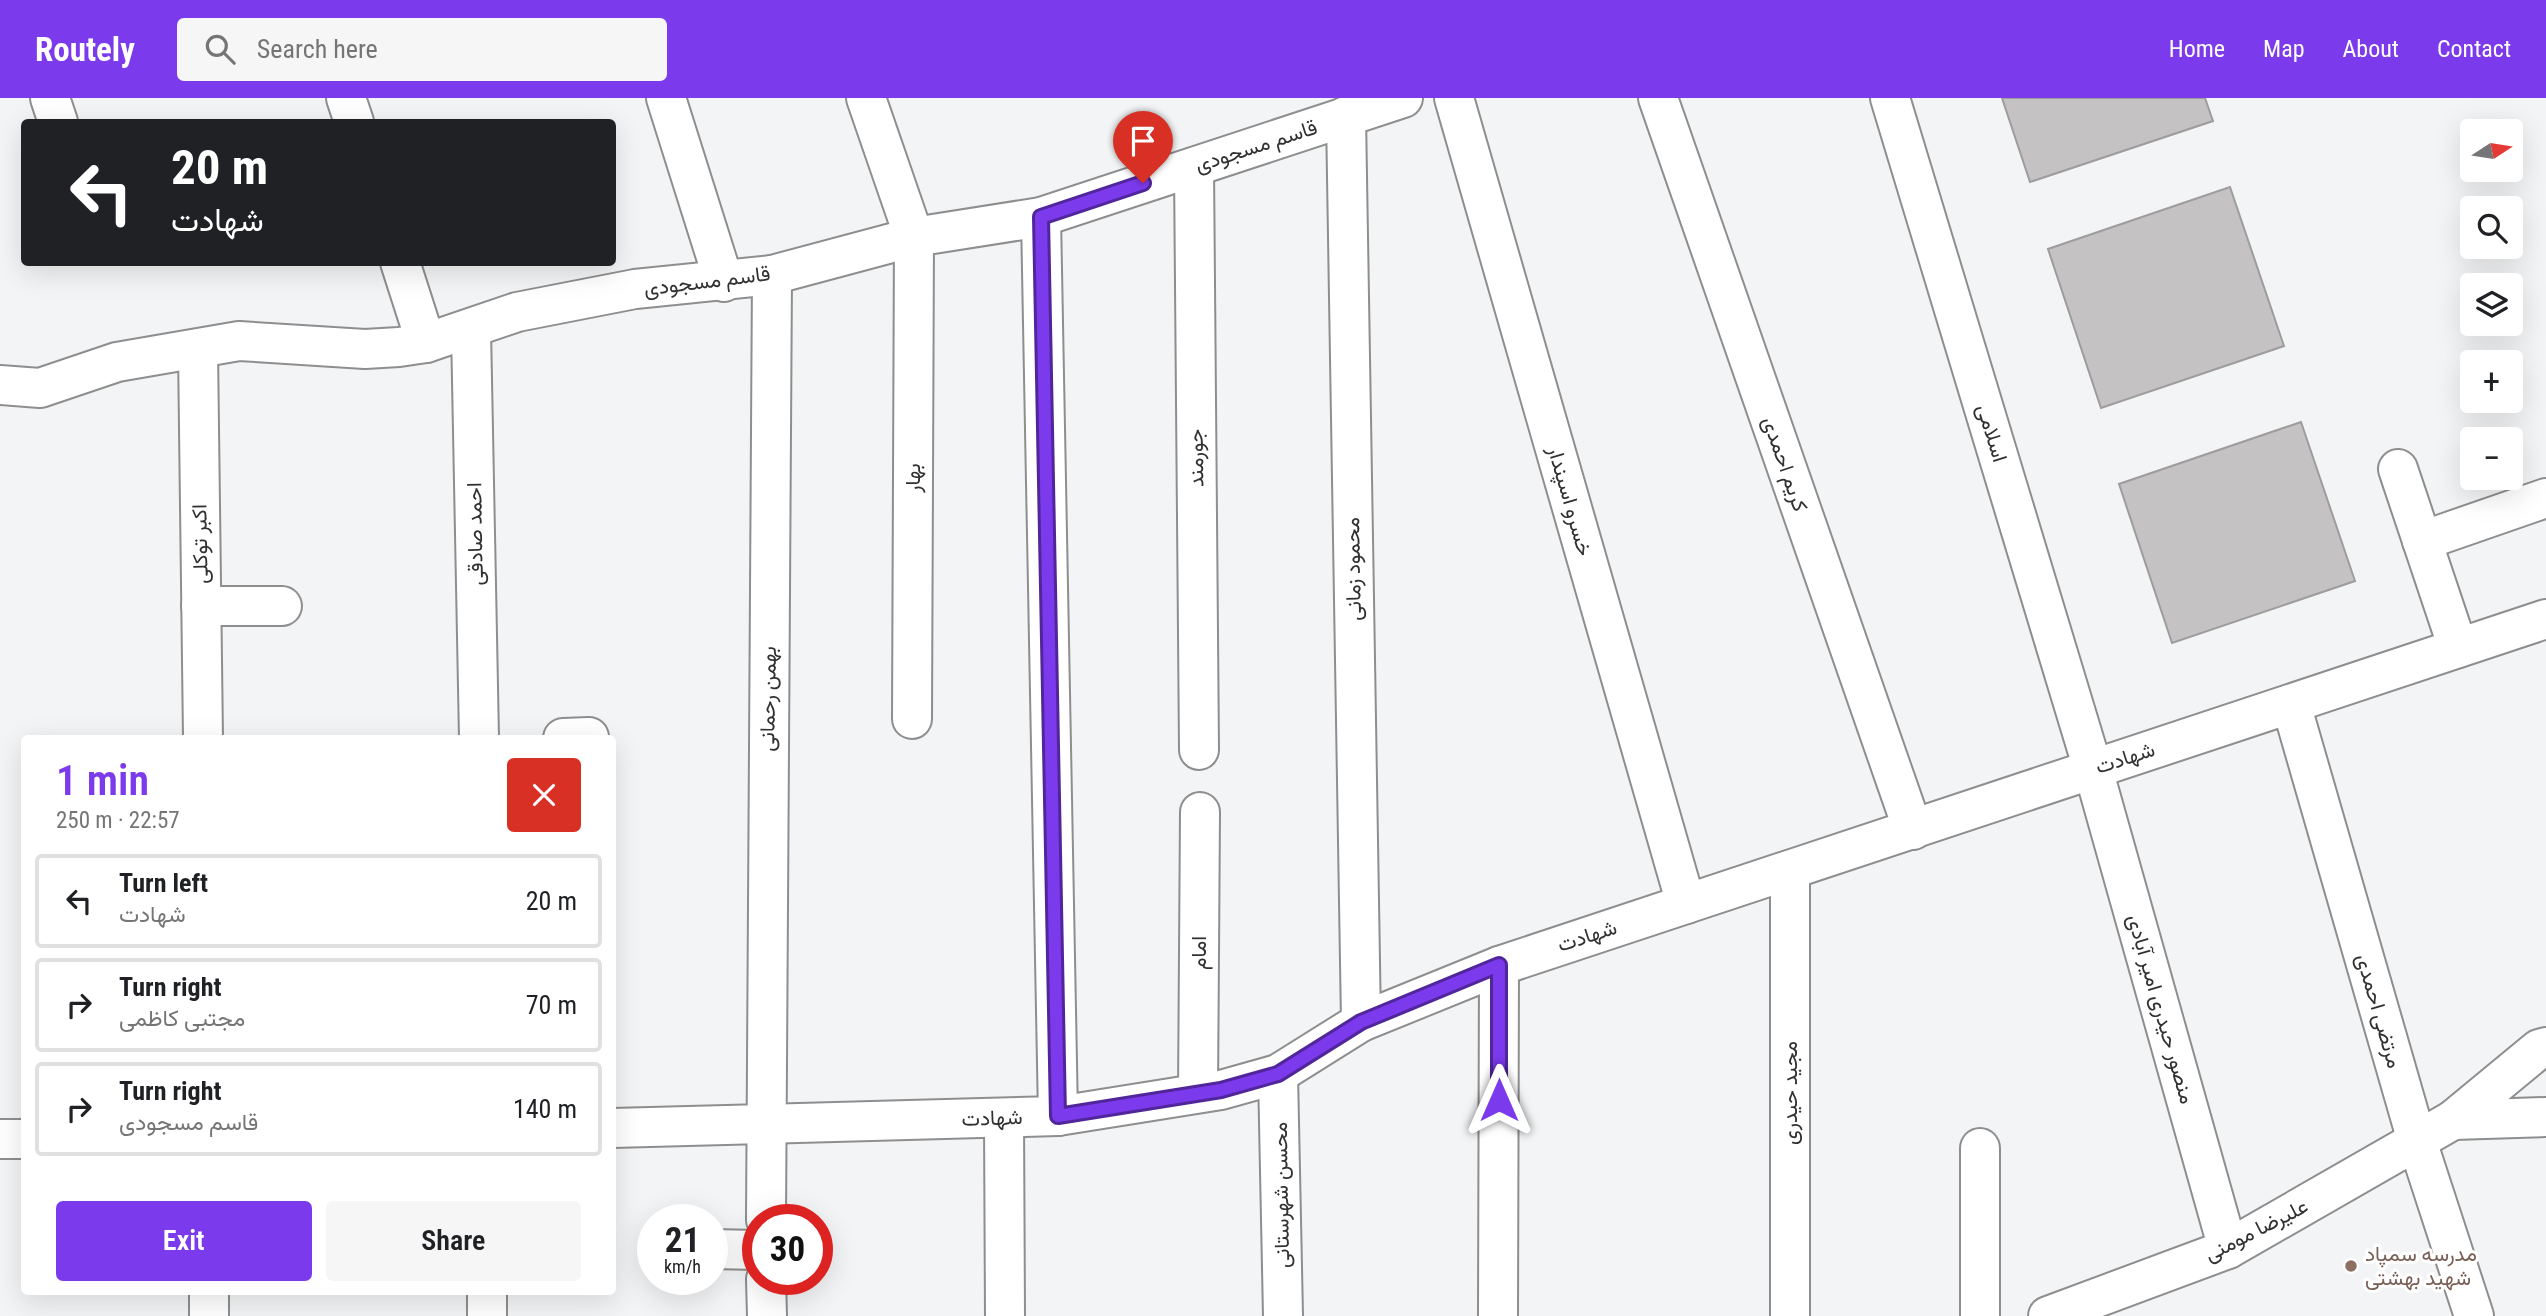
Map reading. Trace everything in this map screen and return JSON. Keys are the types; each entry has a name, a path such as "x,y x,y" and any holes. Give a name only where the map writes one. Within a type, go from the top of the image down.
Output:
{"street":[{"path":"50,98 57,119"},
{"path":"346,98 353,119"},
{"path":"666,98 724,282"},
{"name":"بهار","path":"866,98 914,237 912,719"},
{"name":"قاسم مسجودی","path":"0,385 40,388 117,362 239,341 365,349 426,343 471,330 517,312 635,289 772,275 914,237 1041,217 1404,98"},
{"name":"خسرو اسپندار","path":"1454,98 1686,904"},
{"name":"کریم احمدی","path":"1658,98 1913,830"},
{"name":"اسلامی","path":"1890,98 2094,769"},
{"name":"محمود زمانی","path":"1346,116 1361,1022"},
{"name":"جورمند","path":"1194,167 1199,750"},
{"path":"1041,217 1058,1116"},
{"path":"401,266 426,343"},
{"name":"بهمن رحمانی","path":"766,1204 772,275"},
{"name":"احمد صادقی","path":"471,330 479,735"},
{"name":"اکبر توکلی","path":"198,350 203,735"},
{"path":"2398,470 2458,648"},
{"path":"2422,541 2546,498"},
{"path":"201,606 282,606"},
{"name":"شهادت","path":"616,1128 1058,1116 1198,1093 1278,1074 1361,1022 1499,965 2546,619"},
{"name":"مرتضی احمدی","path":"2291,704 2417,1141 2474,1316"},
{"name":"منصور حیدری امیر آبادی","path":"2094,769 2228,1249"},
{"name":"امام","path":"1198,1093 1200,812"},
{"name":"مجید حیدری","path":"1790,870 1790,1316"},
{"path":"1498,1316 1499,965"},
{"name":"علیرضا مومنی","path":"2048,1316 2228,1249 2453,1120 2539,1049 2546,1047"},
{"name":"محسن شهرستانی","path":"1278,1074 1283,1316"},
{"name":"علیرضا مومنی","path":"2453,1120 2546,1117"},
{"path":"1004,1118 1005,1316"},
{"path":"0,1139 21,1139"},
{"path":"1980,1148 1980,1316"},
{"path":"209,1295 209,1316"},
{"path":"487,1295 487,1316"},
{"path":"766,1295 767,1316"}],"building":[{"path":"2002,98 2205,98 2213,121 2030,182"},
{"path":"2230,187 2284,346 2101,408 2048,249"},
{"path":"2301,422 2355,581 2172,643 2119,484"}],"place":[{"name":"مدرسه سمپاد شهید بهشتی","path":"2351,1266"}],"route":[{"path":"1143,183 1041,217 1058,1116 1221,1090 1278,1074 1361,1022 1499,965 1499,1100"}]}
